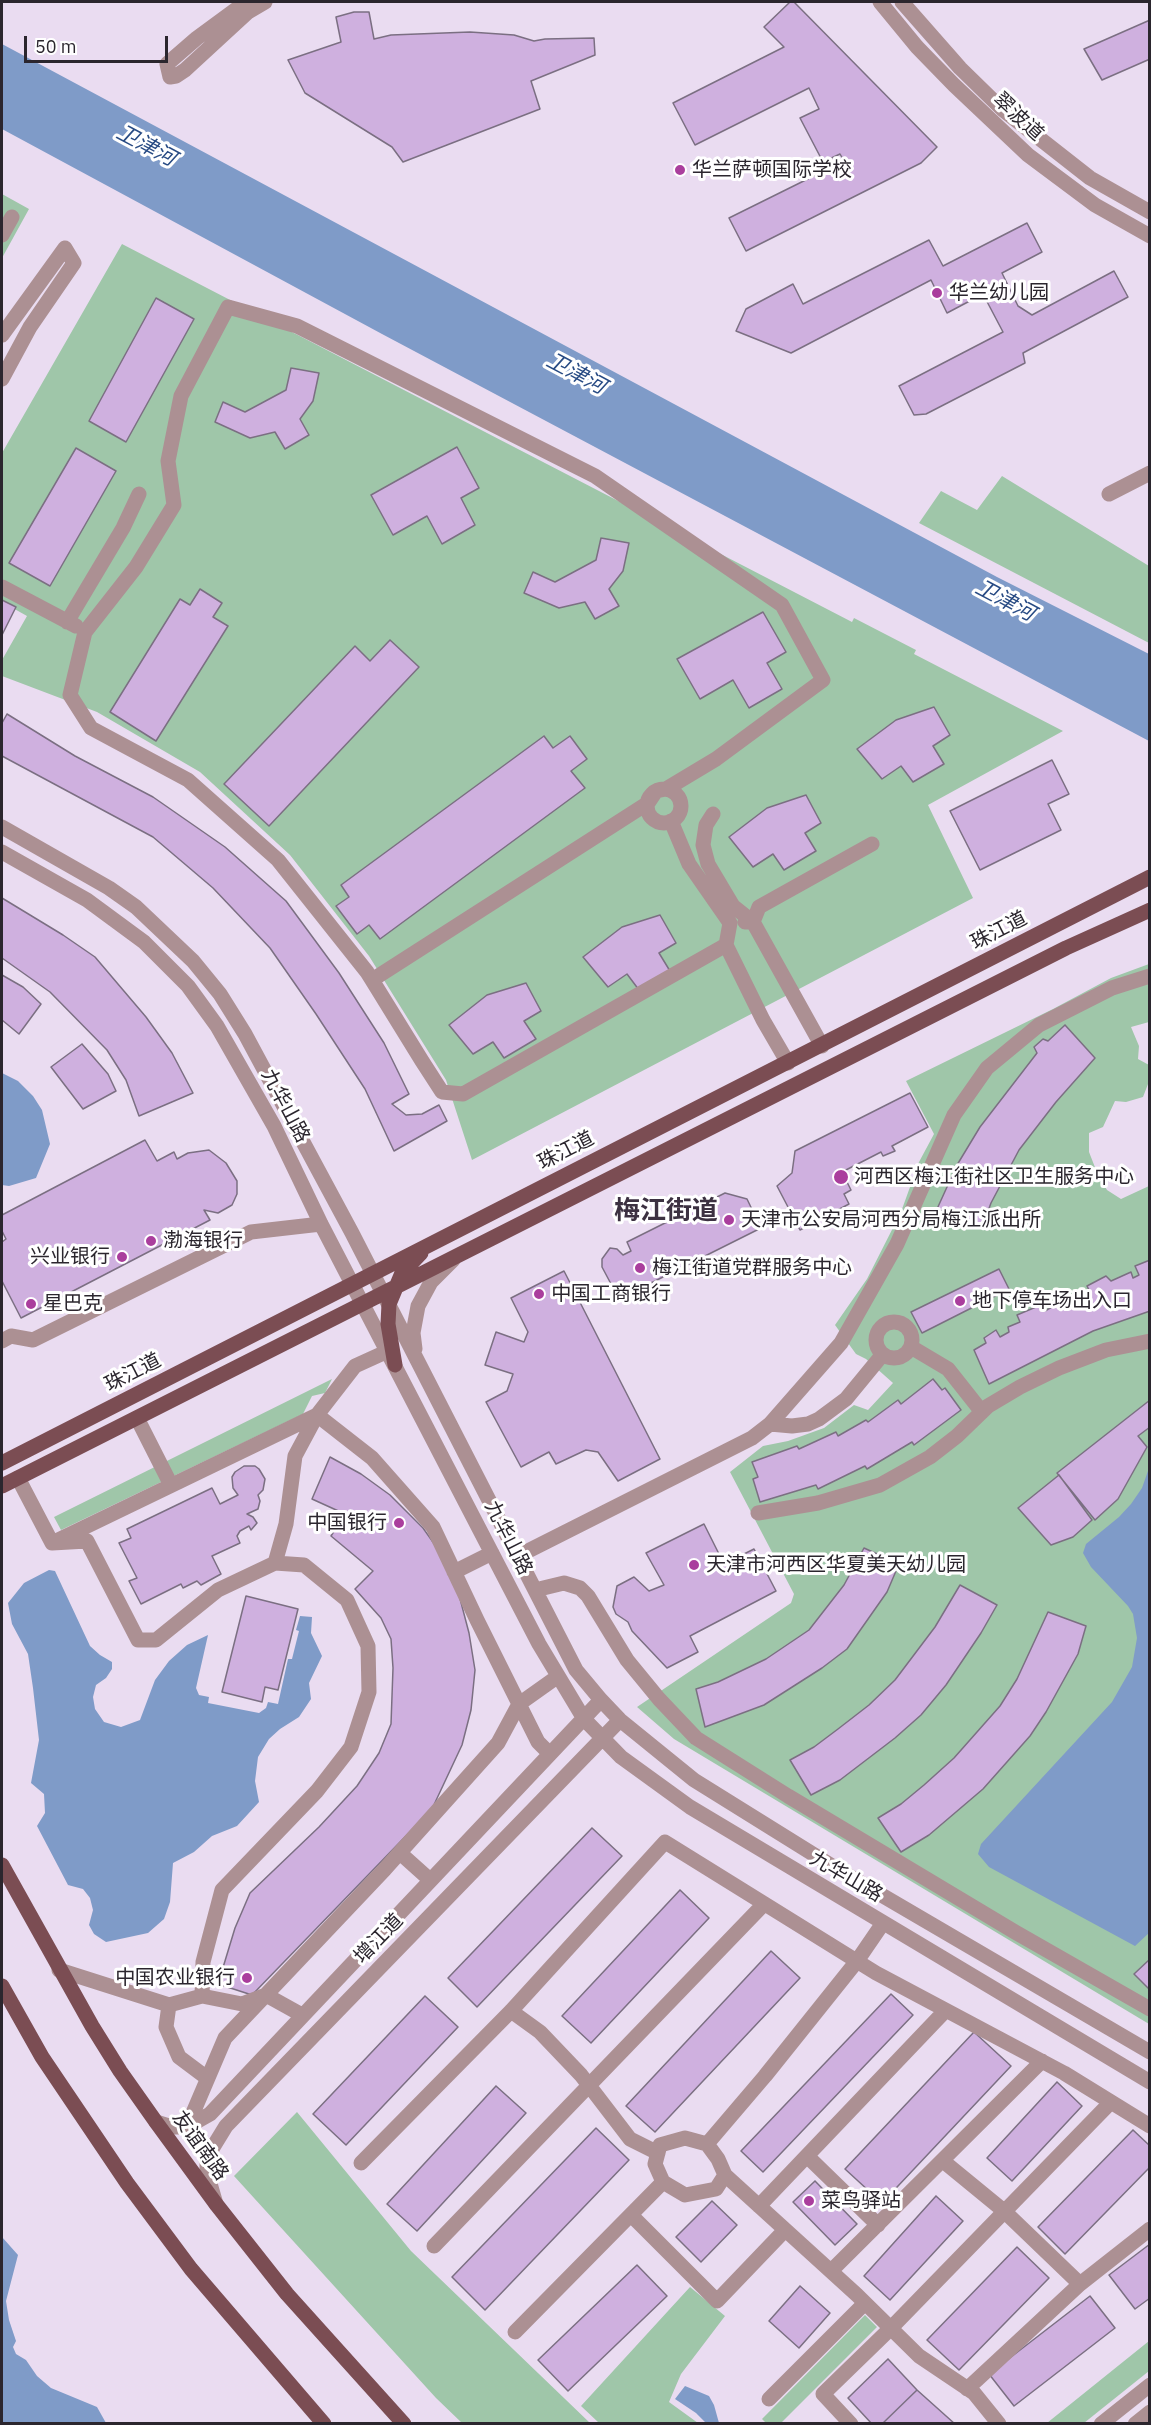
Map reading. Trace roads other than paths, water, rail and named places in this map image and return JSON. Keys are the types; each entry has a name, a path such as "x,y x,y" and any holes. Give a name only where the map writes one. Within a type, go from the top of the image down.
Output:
{"main road":[{"name":"珠江道","path":"2,1463 1149,877"},
{"path":"2,1486 363,1304 389,1295 458,1255 1066,948 1149,910"},
{"path":"392,1358 388,1324 389,1295 413,1260 443,1237"},
{"name":"友谊南路","path":"2,1865 59,1970 120,2071 156,2122 216,2204 287,2294 404,2424"},
{"path":"2,1986 42,2057 127,2184 198,2278 324,2424"}],"street":[{"path":"246,2 197,38 167,64 170,77 185,70 248,12 265,2"},
{"name":"翠波道","path":"880,2 916,47 1028,155 1095,205 1149,236"},
{"name":"翠波道","path":"902,2 960,68 1002,109 1090,178 1149,212"},
{"path":"2,235 12,217"},
{"path":"2,335 65,248 74,262 30,327 2,378"},
{"path":"666,789 676,795 681,804 678,815 671,821 663,823 653,818 648,809 652,794 666,789 716,759 823,680 782,605 595,476 297,326 228,307 182,396 168,461 174,505 136,567 85,632 70,695 91,728 188,780 278,860 372,980 442,1092 463,1094 726,945"},
{"path":"1109,494 1149,473"},
{"path":"67,622 123,528 140,494"},
{"path":"2,587 85,632"},
{"path":"372,980 648,803"},
{"path":"713,813 706,825 703,844 708,864 732,906 753,922 822,1046"},
{"path":"671,821 689,864 730,923 726,945 763,1020 788,1063"},
{"name":"九华山路","path":"2,827 109,888 136,907 193,961 213,986 250,1043 373,1274 389,1295 415,1355 576,1670 601,1700 620,1720 694,1780 837,1869 1149,2052"},
{"path":"753,922 759,907 872,844"},
{"name":"九华山路","path":"2,852 112,916 144,942 188,986 217,1026 274,1126 352,1285 557,1677 584,1719 621,1757 690,1807 1149,2082"},
{"path":"730,923 753,922"},
{"path":"518,1556 752,1438 770,1424 841,1343 897,1244 954,1115 987,1068 1039,1025 1112,988 1149,976"},
{"path":"2,1341 11,1336 33,1340 251,1232 321,1224"},
{"path":"415,1355 413,1334 418,1306 432,1282 458,1255"},
{"path":"856,1316 878,1330"},
{"path":"900,1322 909,1329 912,1339 911,1347 898,1358 883,1354 876,1345 878,1330 888,1323 900,1322"},
{"path":"758,1513 818,1503 880,1485 930,1457 982,1412 1012,1392 1059,1368 1106,1350 1149,1341"},
{"path":"911,1347 948,1369 982,1412"},
{"path":"770,1424 792,1426 808,1424 819,1419 846,1399 883,1354"},
{"path":"275,1563 286,1524 295,1456 317,1415 355,1366 392,1358"},
{"path":"52,1543 317,1415"},
{"path":"317,1415 372,1458 433,1527 538,1742 550,1754"},
{"path":"137,1418 171,1485"},
{"path":"18,1478 52,1543"},
{"path":"52,1543 87,1541 138,1640 156,1640 218,1590 275,1563 304,1565 347,1600 368,1646 369,1692 351,1747 317,1791 222,1890 203,1962 202,1996"},
{"path":"454,1572 492,1553"},
{"path":"535,1590 564,1583 580,1588 588,1596 627,1660 659,1699 696,1738 1006,1927 1149,2009"},
{"path":"156,2122 172,2127 187,2127 225,2038 400,1852 498,1743 519,1704 557,1677"},
{"name":"增江道","path":"187,2127 210,2114 601,1700"},
{"name":"增江道","path":"216,2204 207,2173 207,2157 226,2127 620,1720"},
{"path":"361,2163 511,2011 665,1842 763,1905 857,1961 945,2011 1042,2061 1149,2126"},
{"path":"400,1852 429,1880"},
{"path":"434,2246 763,1905"},
{"path":"707,2144 857,1961 883,1923"},
{"path":"59,1970 170,2005 202,1996 242,2004 266,1995 302,2015"},
{"path":"170,2005 166,2027 179,2057 207,2078"},
{"path":"511,2011 540,2032 589,2086 630,2139 658,2153"},
{"path":"759,2206 945,2011"},
{"path":"831,2271 1042,2061"},
{"path":"851,2424 822,2394 891,2328 1111,2102"},
{"path":"726,2175 716,2189 685,2195 663,2182 655,2164 660,2145 685,2138 707,2144 726,2175 831,2271 919,2356 967,2389 999,2424"},
{"path":"807,2156 878,2225"},
{"path":"942,2161 1004,2211 1080,2284"},
{"path":"515,2332 663,2182"},
{"path":"631,2215 717,2301 786,2230"},
{"path":"967,2389 1080,2284 1149,2229"},
{"path":"769,2399 865,2303"},
{"path":"1101,2424 1149,2385"},
{"path":"1135,2424 1149,2412"}],"water":[{"name":"卫津河","path":"2,44 997,577 1149,654 1149,741 382,334 2,129"},
{"path":"2,1073 18,1081 33,1096 42,1110 50,1144 36,1178 9,1186 2,1185"},
{"path":"1149,1468 1150,1932 1135,1946 989,1867 978,1854 981,1844 1112,1702 1132,1667 1137,1638 1133,1614 1091,1567 1083,1553 1086,1544 1131,1504 1142,1488"},
{"path":"49,1570 55,1571 90,1646 112,1662 112,1669 106,1678 96,1685 93,1697 95,1709 104,1722 121,1727 140,1720 155,1680 169,1661 187,1645 208,1635 196,1688 199,1695 209,1697 208,1703 259,1713 266,1708 268,1702 278,1704 288,1659 292,1659 299,1631 296,1630 300,1616 312,1617 311,1633 322,1656 309,1683 311,1699 299,1717 269,1739 258,1757 255,1781 259,1802 237,1826 212,1836 194,1852 173,1863 170,1902 164,1919 148,1933 106,1942 94,1934 89,1925 93,1910 90,1898 83,1889 68,1885 37,1826 45,1813 44,1794 31,1783 39,1740 33,1688 28,1654 12,1624 8,1603 24,1583"},
{"path":"2,2237 18,2255 6,2301 16,2341 13,2347 16,2354 26,2360 37,2376 51,2388 97,2407 106,2423 2,2423"},
{"path":"685,2386 709,2396 719,2423 706,2423 675,2399"}],"place":[{"name":"华兰萨顿国际学校","path":"680,170"},
{"name":"华兰幼儿园","path":"937,293"},
{"name":"河西区梅江街社区卫生服务中心","path":"841,1177"},
{"name":"天津市公安局河西分局梅江派出所","path":"729,1220"},
{"name":"渤海银行","path":"151,1241"},
{"name":"兴业银行","path":"122,1257"},
{"name":"梅江街道党群服务中心","path":"640,1268"},
{"name":"中国工商银行","path":"539,1294"},
{"name":"地下停车场出入口","path":"960,1301"},
{"name":"星巴克","path":"31,1304"},
{"name":"中国银行","path":"399,1523"},
{"name":"天津市河西区华夏美天幼儿园","path":"694,1565"},
{"name":"中国农业银行","path":"247,1978"},
{"name":"菜鸟驿站","path":"809,2201"}],"district":[{"name":"梅江街道","path":"666,1211"}]}
